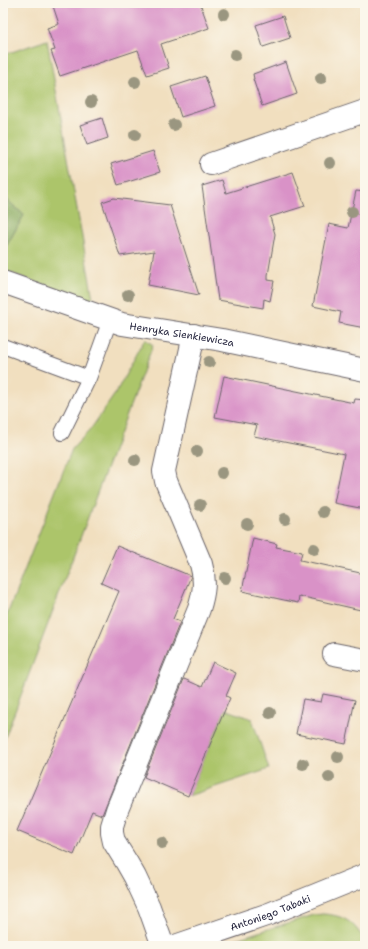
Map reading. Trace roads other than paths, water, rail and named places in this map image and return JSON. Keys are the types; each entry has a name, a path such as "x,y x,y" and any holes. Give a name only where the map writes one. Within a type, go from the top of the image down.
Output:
{"street":[{"path":"211,164 365,111"},
{"name":"Henryka Sienkiewicza","path":"3,282 122,324 194,334 365,370"},
{"path":"163,946 149,908 127,863 114,842 112,833 117,810 199,609 205,588 205,577 201,564 166,480 164,471 194,334"},
{"path":"334,654 365,660"},
{"name":"Antoniego Tabaki","path":"175,946 269,914 365,875"}],"lane":[{"path":"62,433 89,378 110,320"},
{"path":"3,346 89,378"}]}
